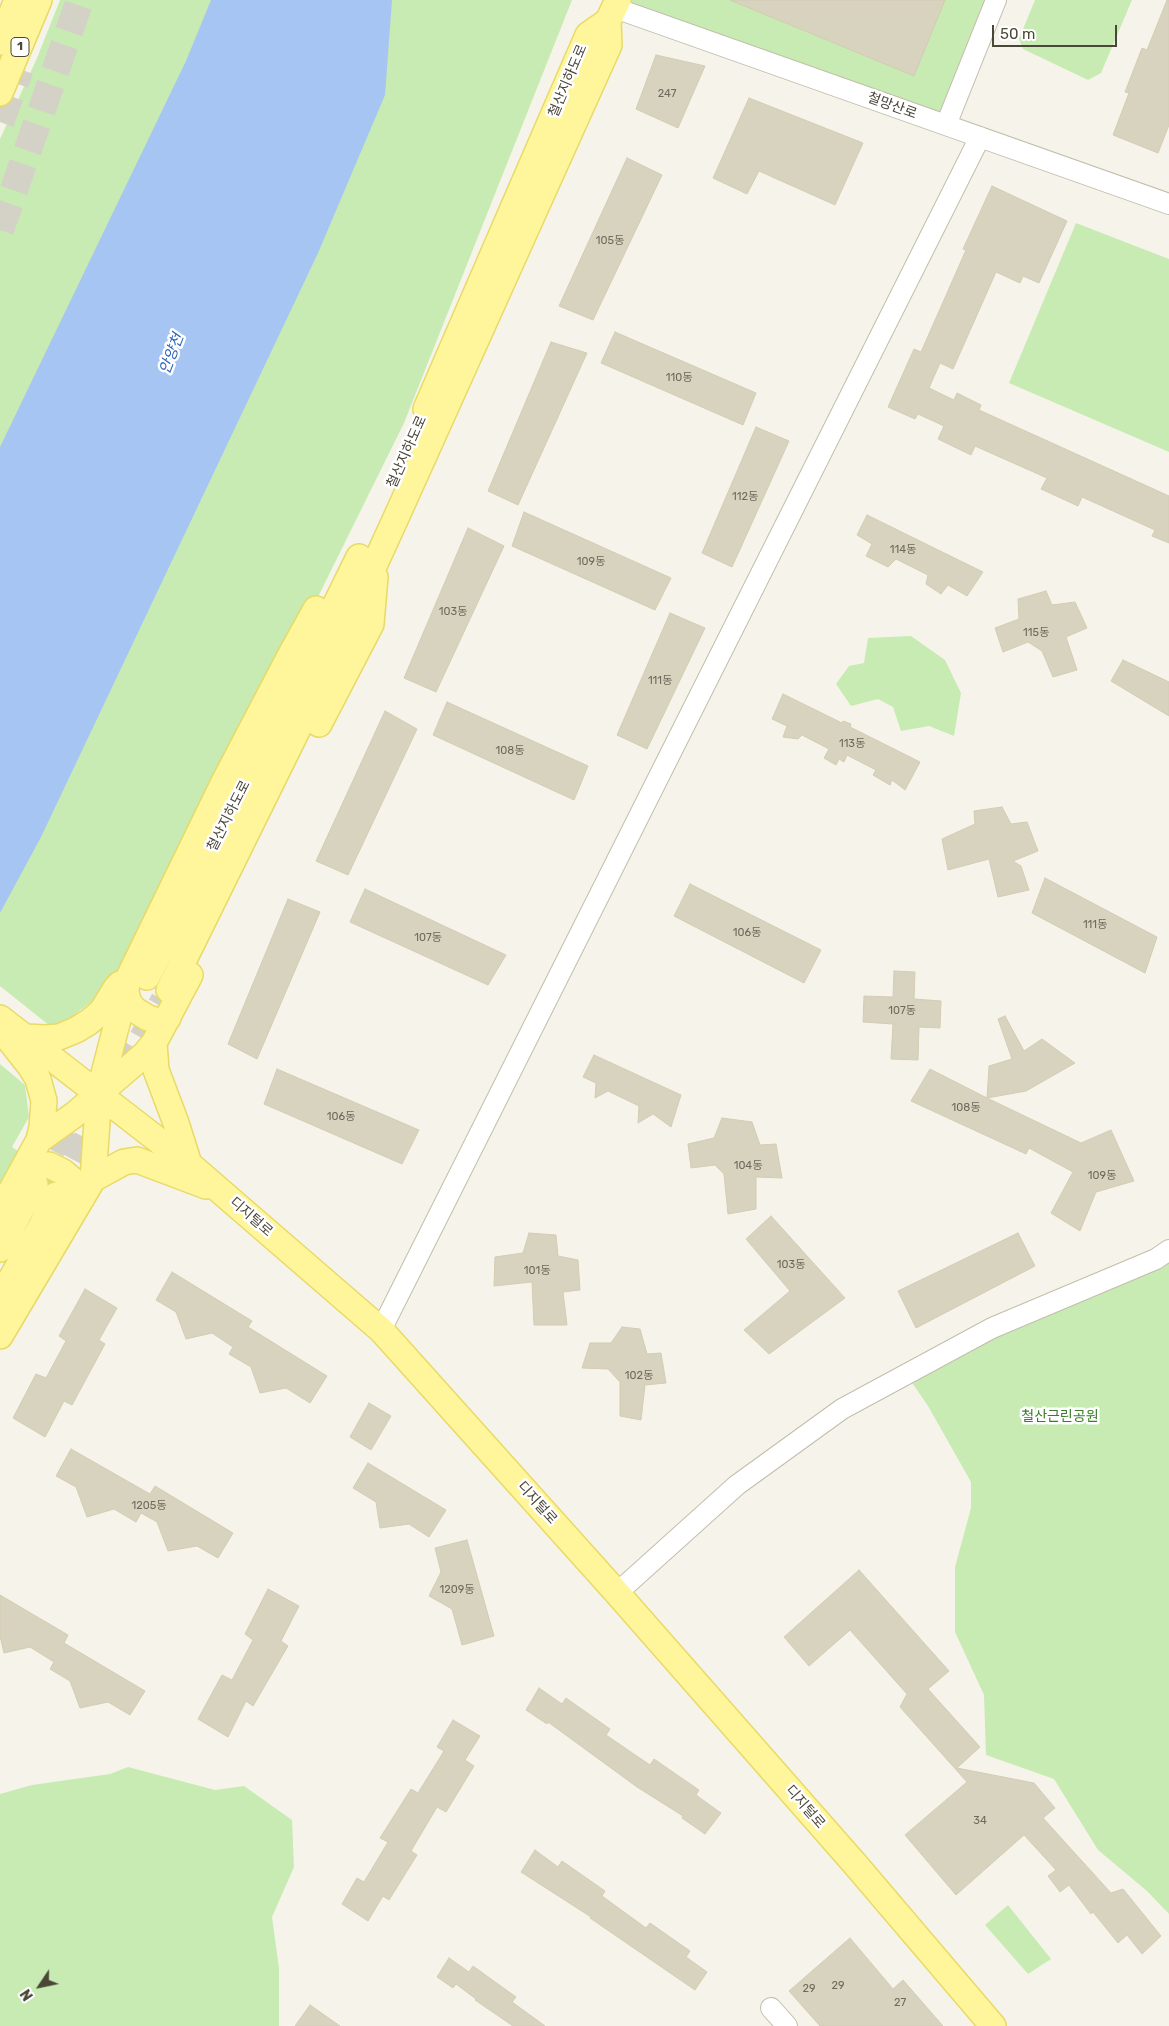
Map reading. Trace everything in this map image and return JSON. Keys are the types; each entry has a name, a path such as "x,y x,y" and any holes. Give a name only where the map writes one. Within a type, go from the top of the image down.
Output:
{"main road":[{"name":"1","path":"0,42 17,0"},
{"name":"1","path":"0,93 39,0"},
{"name":"철산지하도로","path":"169,990 318,688 369,555 609,45 614,10"},
{"path":"0,1336 87,1188 99,1093 134,981 224,782 291,654 328,590 369,555"},
{"path":"39,1140 74,1115 136,1062 154,1043 371,624 369,555"},
{"path":"134,981 129,1002 135,1010 159,1022 168,1018"},
{"path":"0,1028 22,1044 52,1038 76,1030 90,1022 102,1011 116,988 134,981"},
{"path":"0,1018 22,1044 43,1092 38,1184 0,1249"},
{"path":"154,1043 156,1070 189,1164"},
{"name":"디지털로","path":"22,1044 99,1093 189,1164 381,1330 617,1592 855,1864 993,2026"},
{"path":"87,1188 124,1162 137,1160 222,1192"},
{"path":"0,1298 42,1225 37,1166 49,1165 87,1188"},
{"path":"0,1211 38,1184"}],"street":[{"path":"946,125 996,0"},
{"name":"철망산로","path":"614,10 1169,204"},
{"path":"381,1330 980,138"},
{"path":"617,1592 737,1485 842,1409 992,1328 1156,1259 1169,1250"},
{"path":"771,2008 787,2026"}],"green space":[{"path":"60,0 572,0 404,423 309,615 111,986 55,1030 0,986 0,139 37,58"},
{"path":"618,0 996,0 946,125"},
{"path":"1035,0 1132,0 1101,73 1088,80 1023,49 1019,39"},
{"path":"1076,223 1169,259 1169,452 1009,383"},
{"path":"911,636 945,660 961,693 954,736 929,726 901,731 893,707 878,699 851,706 836,684 849,666 864,663 868,638"},
{"path":"0,1064 25,1085 29,1117 12,1147 21,1153 0,1189"},
{"name":"철산근린공원","path":"1169,1250 1169,1914 1147,1891 1098,1850 1054,1779 986,1755 984,1695 955,1632 955,1567 971,1508 971,1482 928,1406 906,1374"},
{"path":"128,1767 215,1790 244,1786 292,1820 294,1867 272,1917 279,1968 279,2026 0,2026 0,1794 32,1785 110,1774"},
{"path":"1008,1905 1051,1959 1028,1974 985,1925"}],"water":[{"name":"안양천","path":"211,0 392,0 385,95 318,253 41,837 0,913 0,447 186,61"}],"building":[{"path":"730,0 945,0 914,76"},
{"path":"1167,0 1169,0 1169,125 1158,153 1113,135 1129,93 1125,92 1142,48 1147,50"},
{"path":"656,55 705,66 678,128 636,109"},
{"path":"749,98 863,143 835,205 759,171 747,194 713,178"},
{"path":"627,158 662,175 593,320 559,306"},
{"path":"992,186 1067,221 1039,283 1023,276 1020,283 996,272 953,369 940,363 929,388 954,400 957,393 981,405 979,410 1169,496 1169,543 1152,536 1155,530 1082,497 1078,506 1041,489 1047,478 975,446 971,455 938,439 944,426 918,414 915,419 888,407 914,349 921,352 966,250 963,249"},
{"path":"615,332 756,393 743,425 601,363"},
{"path":"551,342 587,353 518,505 488,491"},
{"path":"756,427 789,441 732,567 702,553"},
{"path":"524,512 671,578 655,610 512,546"},
{"path":"867,515 983,572 967,596 948,585 941,594 926,584 928,575 896,559 888,567 866,556 872,544 857,535"},
{"path":"468,528 504,546 436,692 404,678"},
{"path":"1046,591 1052,605 1075,602 1087,628 1066,637 1077,670 1053,677 1042,651 1028,642 1003,652 995,628 1019,619 1018,599"},
{"path":"670,613 705,628 647,749 617,735"},
{"path":"1123,660 1169,682 1169,716 1111,681"},
{"path":"783,694 842,723 843,721 851,724 850,727 920,762 905,790 892,780 890,785 873,775 876,770 847,755 844,762 839,759 836,765 824,758 829,749 802,735 798,739 783,737 787,726 772,719"},
{"path":"447,702 588,766 574,800 433,735"},
{"path":"385,711 417,729 348,875 316,861"},
{"path":"1002,807 1011,824 1027,822 1038,851 1013,861 1021,866 1029,890 998,897 989,859 948,870 942,839 975,824 974,811"},
{"path":"1045,878 1157,937 1145,973 1032,913"},
{"path":"690,884 821,950 804,983 674,916"},
{"path":"365,889 506,955 488,985 350,922"},
{"path":"288,899 320,912 257,1059 228,1044"},
{"path":"894,971 915,972 914,999 941,1001 940,1028 919,1027 918,1060 891,1059 893,1024 863,1022 864,996 893,997"},
{"path":"1005,1016 1024,1051 1042,1039 1075,1063 1026,1091 987,1098 989,1066 1012,1059 998,1019"},
{"path":"594,1055 681,1095 671,1127 653,1114 638,1123 639,1106 608,1091 595,1098 596,1083 583,1077"},
{"path":"277,1069 419,1130 402,1164 264,1104"},
{"path":"930,1069 1081,1143 1111,1130 1134,1181 1096,1192 1080,1231 1051,1213 1073,1172 1029,1148 1026,1154 911,1101"},
{"path":"722,1118 752,1122 760,1145 776,1144 782,1178 756,1177 756,1209 728,1214 724,1174 715,1165 691,1168 688,1144 714,1138"},
{"path":"771,1216 845,1298 769,1354 744,1330 790,1291 746,1239"},
{"path":"529,1233 556,1235 558,1256 578,1260 580,1290 563,1292 567,1325 534,1325 532,1282 494,1286 495,1257 523,1253"},
{"path":"1018,1233 1035,1266 916,1328 898,1291"},
{"path":"172,1272 252,1321 248,1327 327,1376 310,1403 286,1388 260,1393 251,1367 229,1354 233,1347 212,1333 186,1339 176,1312 156,1300"},
{"path":"85,1289 117,1308 99,1340 105,1344 72,1405 64,1401 45,1437 13,1418 36,1374 46,1378 66,1341 59,1336"},
{"path":"622,1327 640,1329 647,1354 661,1353 666,1383 645,1385 641,1420 620,1416 620,1382 608,1369 582,1368 590,1343 611,1343"},
{"path":"369,1403 391,1416 371,1450 350,1437"},
{"path":"71,1449 150,1494 155,1486 233,1533 218,1558 197,1546 168,1551 157,1522 141,1513 136,1522 114,1509 87,1517 76,1487 56,1476"},
{"path":"368,1463 446,1510 429,1537 409,1524 380,1528 376,1502 353,1488"},
{"path":"467,1540 494,1636 462,1645 452,1609 429,1596 441,1572 435,1548"},
{"path":"859,1570 949,1671 928,1689 980,1747 957,1768 1034,1783 1055,1808 1043,1818 1111,1893 1123,1889 1161,1936 1142,1954 1127,1935 1118,1943 1093,1912 1091,1914 1069,1885 1060,1892 1048,1876 1056,1870 1024,1835 956,1895 905,1835 967,1782 900,1707 907,1694 850,1630 809,1666 784,1637"},
{"path":"268,1589 299,1606 281,1641 288,1646 253,1706 246,1701 228,1737 198,1719 222,1675 232,1680 253,1640 245,1634"},
{"path":"0,1595 68,1635 64,1643 145,1691 130,1715 108,1702 80,1708 70,1681 50,1669 54,1662 30,1647 4,1653 0,1636"},
{"path":"539,1688 562,1704 566,1698 610,1729 606,1735 650,1765 654,1759 699,1790 696,1795 721,1813 705,1834 682,1818 683,1816 637,1787 548,1722 547,1724 526,1710"},
{"path":"453,1720 480,1736 465,1760 474,1766 446,1812 437,1807 411,1851 417,1855 389,1900 383,1896 368,1921 342,1904 357,1878 364,1882 388,1842 380,1838 411,1789 418,1793 444,1751 437,1747"},
{"path":"535,1850 558,1867 562,1861 605,1891 602,1896 646,1928 650,1923 690,1951 686,1957 707,1972 695,1990 591,1917 521,1872"},
{"path":"850,1938 893,1989 903,1980 943,2026 820,2026 789,1991"},
{"path":"449,1958 469,1972 473,1966 516,1997 512,2002 545,2026 513,2026 475,2000 456,1984 453,1988 437,1977"},
{"path":"310,2005 340,2026 295,2026"}],"tunnel":[{"path":"0,230 80,0"},
{"path":"0,122 20,69"},
{"path":"123,1070 163,1000"},
{"path":"35,1183 72,1113"},
{"path":"57,1193 99,1114"}]}
